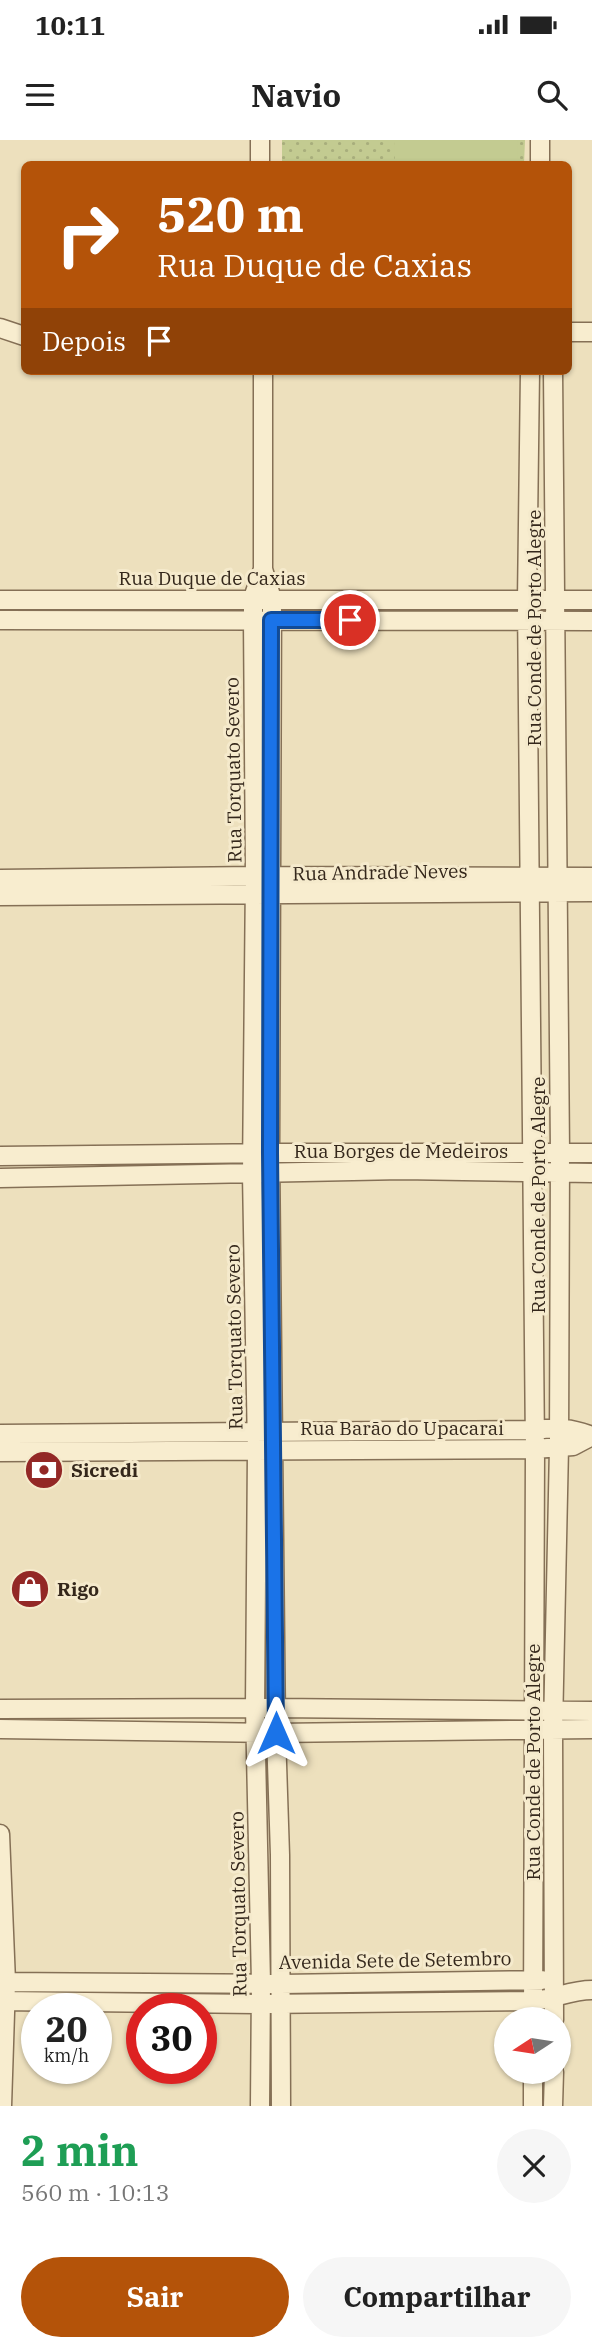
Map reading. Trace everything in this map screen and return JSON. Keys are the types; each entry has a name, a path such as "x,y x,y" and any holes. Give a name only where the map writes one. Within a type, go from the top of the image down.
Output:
{"street":[{"path":"260,140 260,161"},
{"path":"540,140 540,161"},
{"path":"0,328 21,334"},
{"path":"572,332 592,332"},
{"path":"0,342 21,336"},
{"name":"Rua Torquato Severo","path":"262,375 263,569 272,599 272,750 263,885 261,1153 252,1174 263,1328 265,1440 276,1637 281,2106"},
{"name":"Rua Conde de Porto Alegre","path":"530,375 527,601 535,1430 533,2007"},
{"name":"Rua Conde de Porto Alegre","path":"554,375 560,1153 559,1447 553,1711 554,2007"},
{"path":"528,479 554,480"},
{"name":"Rua Torquato Severo","path":"263,569 253,598 254,751 263,885"},
{"path":"124,599 125,620"},
{"name":"Rua Duque de Caxias","path":"0,600 592,600"},
{"path":"402,600 402,620"},
{"path":"0,620 592,621"},
{"path":"529,745 556,746"},
{"path":"254,751 272,750"},
{"name":"Rua Andrade Neves","path":"557,885 592,877"},
{"name":"Rua Andrade Neves","path":"0,879 127,886 557,885 592,892"},
{"name":"Rua Andrade Neves","path":"0,896 127,886"},
{"path":"532,1019 558,1020"},
{"name":"Rua Borges de Medeiros","path":"0,1178 333,1172 401,1161 533,1152 592,1153"},
{"name":"Rua Torquato Severo","path":"261,1153 270,1173 263,1328"},
{"path":"332,1153 333,1172"},
{"name":"Rua Borges de Medeiros","path":"0,1156 332,1153 533,1172 592,1173"},
{"path":"534,1308 559,1310"},
{"name":"Rua Barão do Upacarai","path":"0,1452 118,1451 398,1431 535,1430 558,1427 592,1436"},
{"path":"398,1431 399,1450"},
{"path":"62,1452 63,1433"},
{"path":"118,1433 118,1451"},
{"name":"Rua Barão do Upacarai","path":"0,1434 118,1433 399,1450 535,1449 573,1446 592,1436"},
{"name":"Rua Torquato Severo","path":"260,2106 261,1983 255,1708 265,1440"},
{"path":"534,1576 556,1577"},
{"path":"256,1637 276,1637"},
{"path":"0,1709 276,1707 592,1711"},
{"path":"0,1729 276,1733 592,1729"},
{"path":"0,1834 2,2106"},
{"path":"533,1852 554,1855"},
{"path":"259,1856 280,1855"},
{"name":"Avenida Sete de Setembro","path":"3,1982 281,1984 532,1979 555,1981 585,1990"},
{"path":"346,1983 346,2003"},
{"name":"Avenida Sete de Setembro","path":"3,2001 261,2004 533,2001 554,1999 585,1990"},
{"path":"260,2079 281,2078"},
{"path":"533,2084 533,2106"},
{"path":"552,2084 553,2106"}],"green space":[{"path":"282,140 525,140 524,161 282,161"},
{"path":"394,140 517,140 518,161 395,161"}],"place":[{"name":"Sicredi","path":"44,1470"},
{"name":"Rigo","path":"30,1589"}],"route":[{"path":"276,1733 270,1153 271,620 350,620"}]}
